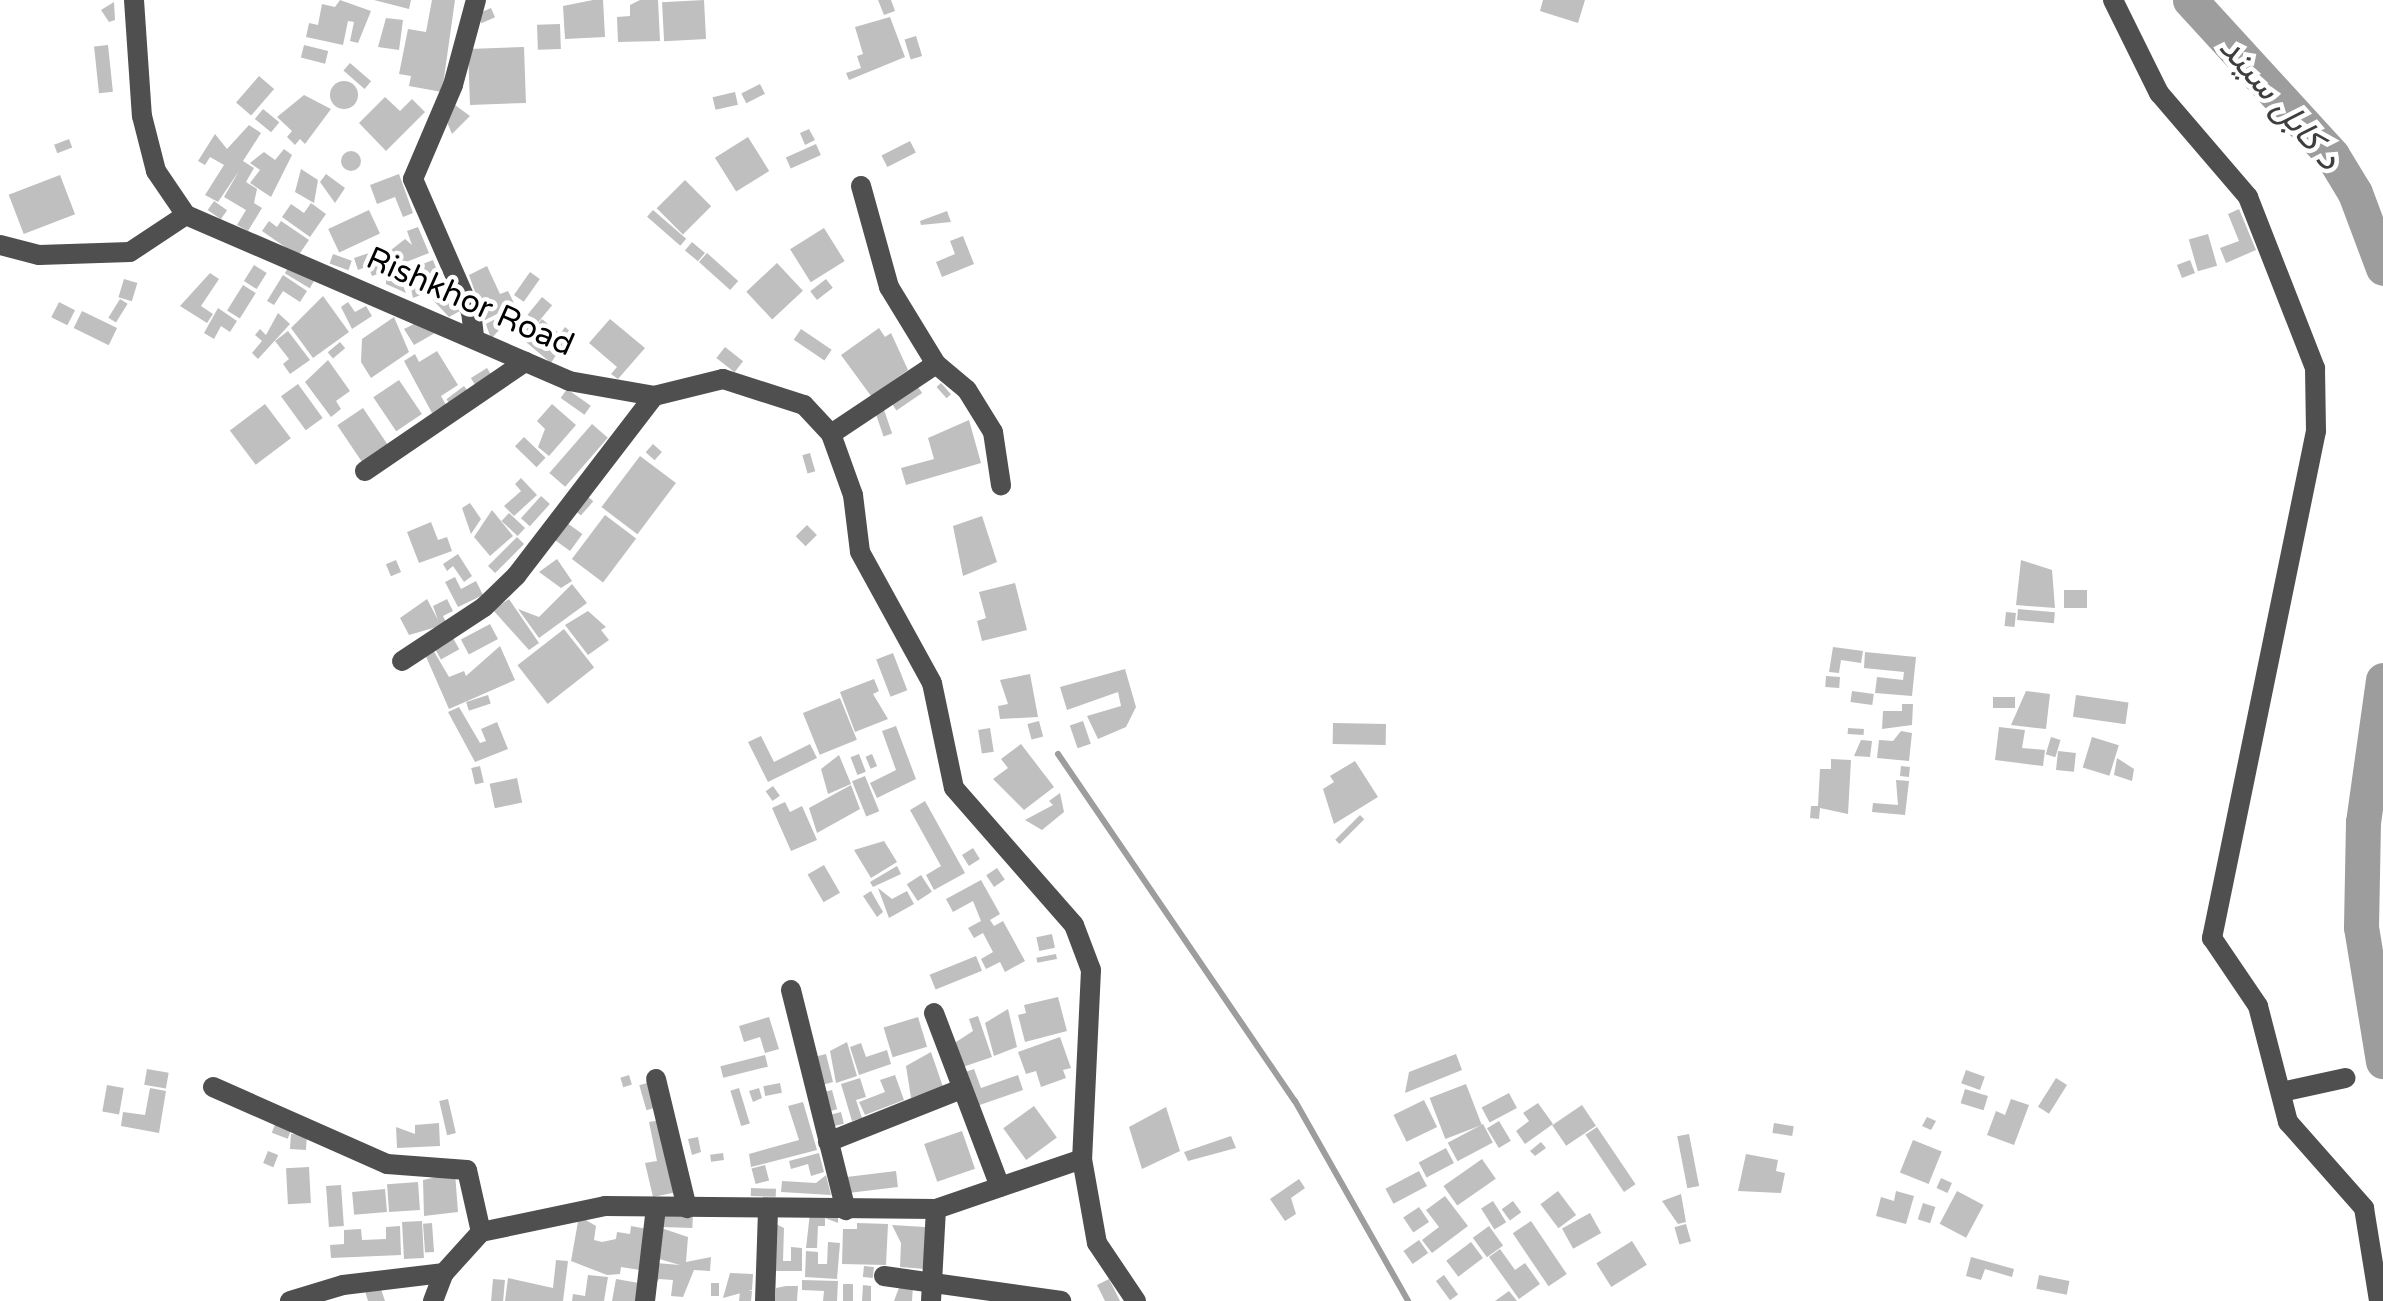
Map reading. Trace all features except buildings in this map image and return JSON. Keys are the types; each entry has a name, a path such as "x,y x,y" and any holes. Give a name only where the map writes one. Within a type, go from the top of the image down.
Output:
{"street":[{"path":"0,244 39,255 130,252 186,216 156,171 142,116 134,0"},
{"path":"474,336 471,312 413,180 453,85 476,0"},
{"path":"2113,0 2159,93 2248,197 2314,368 2316,431 2270,629 2270,672 2212,938 2258,1006 2288,1122 2364,1208 2379,1301"},
{"path":"861,186 889,287 936,364 967,390 993,432 1001,485"},
{"name":"Rishkhor Road","path":"186,216 474,336 569,381 654,396 723,379 804,405 831,434 853,494 860,552 932,683 954,788 1074,925 1091,970 1082,1158 1098,1243 1136,1301"},
{"path":"366,471 525,362"},
{"path":"831,434 936,364"},
{"path":"402,660 484,607 516,576 654,396"},
{"path":"791,990 846,1210"},
{"path":"934,1013 959,1090 1000,1187"},
{"path":"2281,1092 2345,1078"},
{"path":"656,1079 686,1208"},
{"path":"214,1087 387,1164 467,1170 481,1232"},
{"path":"828,1142 959,1090"},
{"path":"434,1301 444,1273 481,1232 605,1206 936,1209 1082,1158"},
{"path":"644,1301 656,1208"},
{"path":"765,1301 768,1209"},
{"path":"931,1301 936,1209"},
{"path":"290,1301 343,1284 444,1273"},
{"path":"884,1276 932,1278 1061,1301"}],"waterway":[{"name":"د کابل سيند","path":"2190,0 2332,155 2355,193 2383,268"},
{"name":"د کابل سيند","path":"2383,680 2363,822 2361,927 2383,1061"},
{"path":"1058,754 1295,1101 1408,1301"}]}
